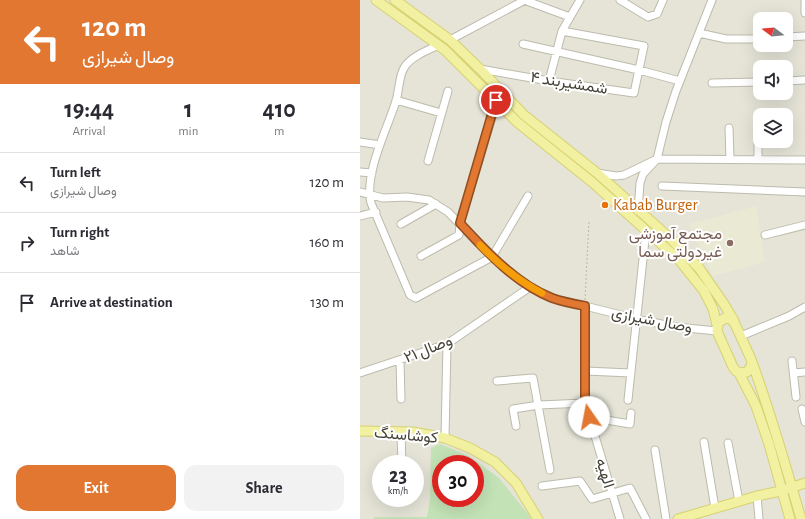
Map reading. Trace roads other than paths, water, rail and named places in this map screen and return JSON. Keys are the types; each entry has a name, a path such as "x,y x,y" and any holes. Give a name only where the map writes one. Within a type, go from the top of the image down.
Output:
{"main road":[{"path":"376,0 439,45 517,122 592,182 679,260 704,291 713,309 717,328 733,367 739,373 756,406 769,444 790,519"},
{"path":"395,0 450,40 524,115 597,173 671,239 699,268 734,321 752,362 777,434 802,519"},
{"path":"717,328 720,320 725,318 734,321"},
{"path":"739,373 744,373 749,370 752,362"},
{"name":"کوشاسنگ","path":"360,431 413,432 445,438 470,448 495,462 516,483 538,519"},
{"path":"678,519 695,516 738,501 781,491 805,483"}],"street":[{"path":"450,40 525,0 570,17"},
{"path":"549,81 562,31 580,0"},
{"path":"620,0 648,17 657,14 663,0"},
{"path":"638,211 640,184 643,174 657,159 666,122 680,81 712,0"},
{"path":"804,0 805,13"},
{"path":"562,31 644,46 639,70"},
{"path":"699,33 726,38 753,39"},
{"path":"793,37 805,36"},
{"path":"523,44 639,70 680,81"},
{"path":"439,45 416,56 404,68 396,100 372,173 369,194 371,203 410,295 416,298 492,257 528,196"},
{"name":"شمشیربند ۴","path":"480,69 549,81 634,93 639,70"},
{"path":"793,81 805,80"},
{"path":"712,83 753,82"},
{"path":"428,161 448,91"},
{"path":"396,100 441,114"},
{"path":"420,256 459,235 460,223 496,100"},
{"path":"729,128 730,159"},
{"path":"360,142 380,145"},
{"path":"758,148 758,160"},
{"path":"597,173 616,176 624,175 657,159 805,160"},
{"path":"360,172 372,173"},
{"path":"662,186 805,192"},
{"name":"وصال شیرازی","path":"360,192 383,198 407,197 429,200 448,212 492,257 530,287 553,298 676,327 717,328"},
{"path":"401,224 436,204"},
{"path":"360,216 376,212"},
{"path":"765,235 805,224"},
{"path":"628,400 642,283 645,240 650,234"},
{"name":"وصال ۲۱","path":"360,373 447,344 530,287"},
{"name":"الهیه","path":"585,306 585,403 620,519"},
{"path":"741,336 789,316 805,307"},
{"path":"445,438 447,344"},
{"path":"400,360 400,399"},
{"path":"792,361 796,397"},
{"path":"585,371 631,373"},
{"path":"794,373 805,372"},
{"path":"497,381 533,378 550,470"},
{"path":"516,426 513,410 538,405 585,403"},
{"path":"802,409 805,422"},
{"path":"589,417 630,424 631,413"},
{"path":"401,432 402,455"},
{"path":"704,442 715,508"},
{"path":"728,443 738,501"},
{"path":"655,450 666,519"},
{"path":"542,486 580,481 592,499 630,488 646,519"},
{"path":"757,496 759,519"}],"place":[{"name":"Kabab Burger","path":"605,205"},
{"name":"مجتمع آموزشی غیردولتی سما","path":"730,243"}]}
